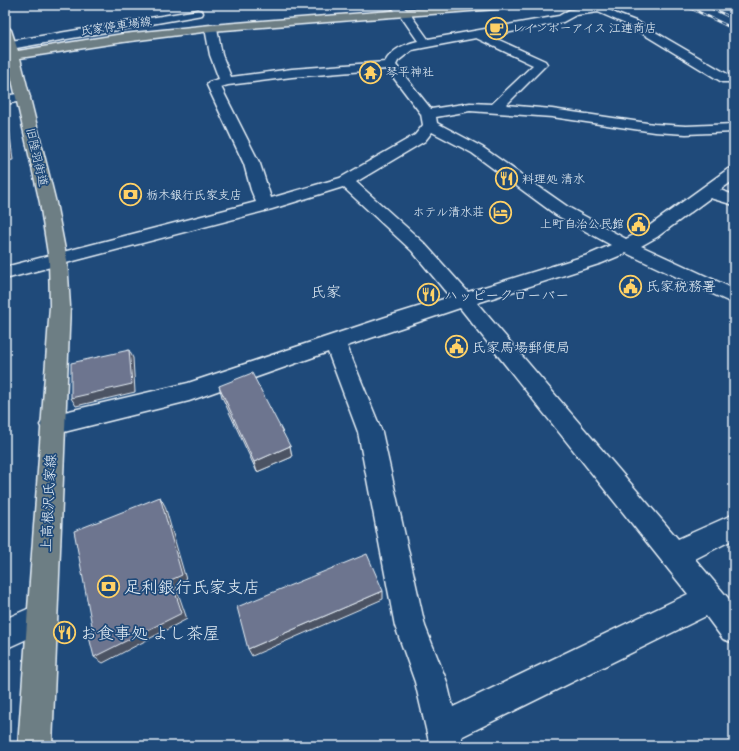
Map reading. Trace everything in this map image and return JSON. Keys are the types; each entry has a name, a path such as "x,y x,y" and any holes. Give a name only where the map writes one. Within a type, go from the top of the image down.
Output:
{"main road":[{"name":"氏家停車場線","path":"9,49 211,28 510,5"},
{"name":"旧陸羽街道","path":"5,30 23,97 48,203 58,260"},
{"name":"上高根沢氏家線","path":"35,746 41,618 60,306 58,260"}],"street":[{"path":"394,5 404,13 424,43"},
{"path":"390,65 393,60 408,47 424,43 535,25 563,19 573,12 595,7 644,29 727,79 734,78"},
{"path":"9,49 198,13"},
{"path":"644,29 662,26"},
{"path":"211,28 216,55 226,81"},
{"path":"477,34 541,64 496,108"},
{"path":"266,205 259,190 252,164 218,97 214,85 226,81 292,73 390,65"},
{"path":"390,65 429,120 477,150 562,211 626,246 734,297"},
{"path":"5,100 23,97"},
{"path":"5,273 266,205 346,181 420,138 429,120 470,107 552,113 654,128 686,130 734,128"},
{"path":"52,425 164,400 335,342 464,300 560,271 626,246 652,233 734,172"},
{"path":"346,181 418,247 464,300 734,628"},
{"path":"708,192 734,200"},
{"path":"335,342 370,432 410,626 431,682 445,738 710,599"},
{"path":"674,555 734,526"},
{"path":"5,634 41,618"}],"building":[{"path":"5,116 9,153 5,154"},
{"path":"129,350 132,384 71,398 71,363"},
{"path":"252,373 290,446 254,462 219,386"},
{"path":"160,497 182,575 171,580 182,613 94,657 88,633 93,631 74,531"},
{"path":"367,554 383,591 248,649 237,607"}],"railway":[{"path":"684,5 734,29"},
{"path":"705,5 734,19"}],"place":[{"name":"レインボーアイス 江連商店","path":"496,28"},
{"name":"琴平神社","path":"370,72"},
{"name":"料理処 清水","path":"506,179"},
{"name":"栃木銀行氏家支店","path":"131,195"},
{"name":"ホテル清水荘","path":"500,212"},
{"name":"上町自治公民館","path":"639,224"},
{"name":"氏家税務署","path":"631,286"},
{"name":"ハッピークローバー","path":"428,295"},
{"name":"氏家馬場郵便局","path":"457,347"},
{"name":"足利銀行氏家支店","path":"109,587"},
{"name":"お食事処 よし茶屋","path":"64,633"}],"district":[{"name":"氏家","path":"326,292"}]}
